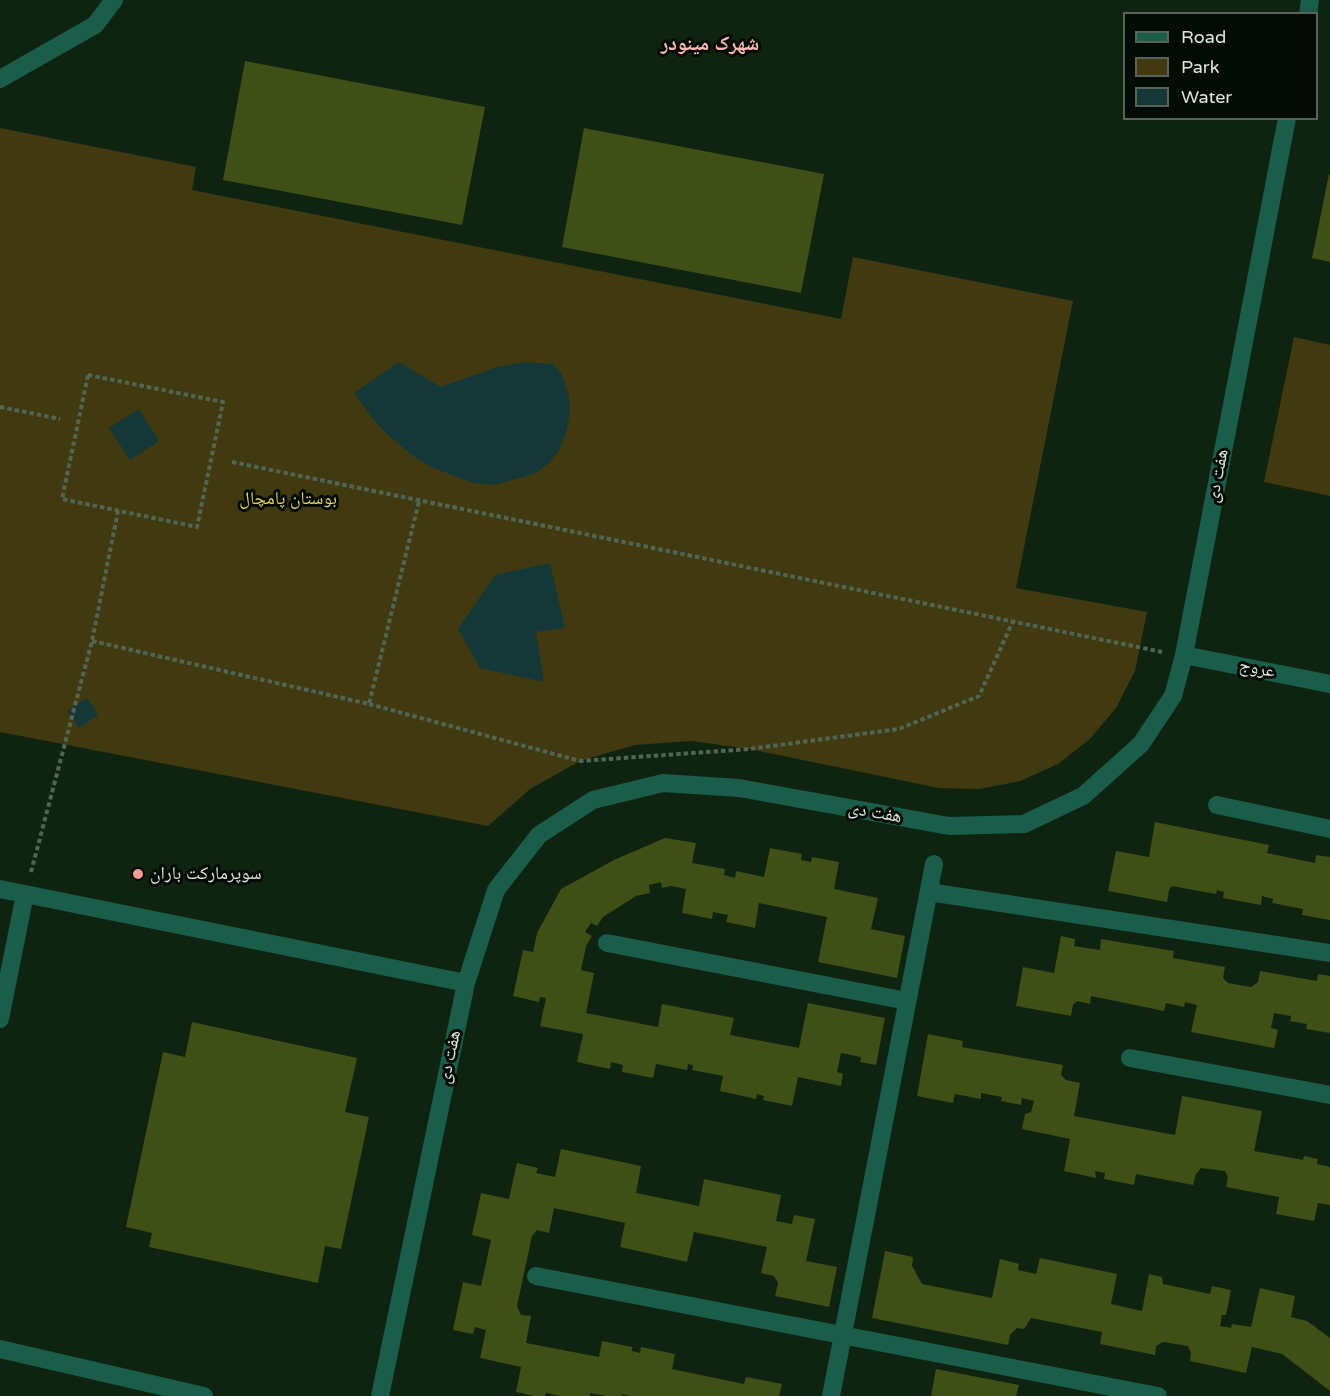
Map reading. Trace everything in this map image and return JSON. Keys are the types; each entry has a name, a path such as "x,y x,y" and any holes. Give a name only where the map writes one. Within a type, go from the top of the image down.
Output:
{"street":[{"path":"0,79 95,25 114,0"},
{"name":"هفت دی","path":"380,1396 466,983 496,890 539,835 593,800 663,783 739,788 949,826 1024,824 1083,796 1141,744 1173,696 1183,655 1287,120"},
{"name":"عروج","path":"1183,655 1330,684"},
{"path":"1217,805 1330,830"},
{"path":"831,1396 934,864"},
{"path":"0,889 466,983"},
{"path":"929,892 1330,953"},
{"path":"0,1019 25,894"},
{"path":"607,943 908,1001"},
{"path":"1130,1058 1330,1095"},
{"path":"536,1276 1158,1396"},
{"path":"0,1349 204,1396"}],"path":[{"path":"88,375 223,402 197,527 118,511 62,499 88,375"},
{"path":"0,407 60,419"},
{"path":"232,462 1183,655"},
{"path":"369,704 419,501"},
{"path":"25,894 92,641 118,511"},
{"path":"92,641 369,704 580,761 749,749 899,729 979,696 1013,621"}],"green space":[{"name":"بوستان پامچال","path":"0,128 196,167 192,190 841,319 853,257 1073,301 1016,588 1147,612 1135,671 1116,708 1090,739 1058,764 1020,781 980,789 939,788 749,749 692,741 635,745 580,761 530,789 488,826 0,732"},
{"path":"1294,337 1330,345 1330,496 1264,482"}],"water":[{"path":"399,362 441,387 497,367 524,362 553,364 562,375 569,396 570,410 561,447 550,462 536,473 495,485 473,483 431,467 412,455 387,434 354,393"},
{"path":"139,409 159,441 130,460 109,428"},
{"path":"550,563 565,628 536,632 544,682 480,668 458,629 495,575"},
{"path":"87,698 98,715 79,728 67,711"}],"building":[{"path":"245,61 485,107 462,225 223,180"},
{"path":"584,128 824,174 801,293 562,247"},
{"path":"1330,175 1330,262 1312,258"},
{"path":"1155,822 1269,845 1267,853 1315,863 1316,855 1330,857 1330,920 1302,915 1303,909 1272,903 1273,899 1262,896 1261,905 1223,898 1224,892 1217,890 1216,894 1172,886 1167,902 1108,891 1116,851 1149,857"},
{"path":"665,838 696,843 692,863 725,869 724,875 735,878 736,871 764,877 770,848 802,854 801,860 811,862 812,857 839,862 834,889 878,898 871,929 905,936 897,978 818,962 827,917 759,903 755,928 726,922 728,915 713,912 712,919 682,913 686,889 671,886 662,888 661,882 649,885 650,893 636,896 603,917 597,926 591,923 585,932 592,936 586,946 581,970 594,973 586,1013 658,1027 662,1004 734,1018 730,1035 799,1048 808,1003 885,1018 876,1065 860,1062 861,1057 841,1053 837,1072 843,1074 841,1086 798,1077 792,1106 763,1100 764,1096 757,1094 756,1099 720,1091 723,1076 692,1070 693,1065 688,1064 687,1070 656,1064 653,1078 622,1072 623,1065 611,1062 610,1069 577,1062 583,1034 540,1026 546,998 540,997 539,1002 513,996 523,950 533,952 537,933 561,889 614,860"},
{"path":"1061,936 1075,939 1074,946 1100,950 1101,939 1174,951 1173,958 1225,967 1223,978 1228,983 1251,987 1258,982 1260,971 1317,981 1318,974 1330,976 1330,1033 1306,1029 1307,1024 1290,1021 1291,1016 1274,1013 1271,1028 1278,1030 1274,1048 1191,1032 1197,1005 1185,1002 1184,1007 1166,1003 1164,1011 1091,996 1090,1004 1077,1001 1073,1005 1071,1016 1016,1006 1023,967 1054,973"},
{"path":"192,1022 357,1058 345,1112 369,1117 341,1249 325,1246 318,1283 149,1247 152,1233 126,1227 163,1052 185,1057"},
{"path":"928,1034 963,1041 962,1047 1063,1065 1061,1075 1066,1080 1080,1083 1074,1116 1175,1135 1182,1096 1262,1111 1254,1151 1303,1160 1304,1156 1318,1159 1317,1164 1330,1167 1330,1205 1318,1203 1314,1221 1276,1214 1279,1197 1226,1187 1228,1177 1225,1171 1201,1168 1196,1174 1193,1185 1136,1174 1134,1185 1104,1179 1105,1173 1095,1171 1096,1178 1064,1171 1070,1139 1022,1129 1025,1114 1031,1112 1034,1101 1022,1098 1021,1105 1001,1101 1002,1097 981,1093 981,1099 955,1094 953,1103 917,1096"},
{"path":"561,1149 641,1166 636,1193 699,1206 704,1179 781,1195 776,1221 792,1224 794,1215 815,1219 806,1261 837,1267 829,1307 775,1296 778,1283 774,1276 761,1273 767,1247 694,1232 687,1262 620,1247 625,1223 554,1208 549,1233 537,1230 532,1236 517,1306 521,1315 531,1316 526,1343 599,1357 602,1341 632,1347 632,1351 640,1353 641,1347 675,1354 672,1369 744,1384 746,1377 782,1384 779,1396 631,1396 622,1394 622,1396 607,1396 590,1393 590,1396 560,1396 546,1393 545,1396 535,1396 516,1392 521,1367 480,1358 486,1330 475,1327 473,1334 453,1330 463,1282 481,1286 491,1240 472,1235 481,1193 509,1199 517,1163 538,1168 536,1173 555,1177"},
{"path":"885,1251 913,1257 912,1266 922,1284 992,1298 1000,1259 1019,1264 1018,1270 1036,1274 1040,1258 1117,1274 1111,1304 1142,1311 1149,1274 1162,1277 1163,1284 1210,1294 1212,1286 1231,1290 1226,1315 1222,1315 1220,1326 1231,1328 1232,1324 1251,1327 1260,1288 1295,1296 1291,1317 1307,1321 1330,1338 1330,1391 1282,1354 1252,1347 1246,1373 1190,1361 1191,1353 1188,1346 1163,1342 1156,1346 1155,1355 1100,1344 1102,1332 1031,1318 1024,1329 1017,1328 1010,1335 1008,1345 872,1318"},
{"path":"936,1369 1019,1385 1016,1396 931,1396"}],"place":[{"name":"سوپرمارکت باران","path":"138,874"}],"district":[{"name":"شهرک مینودر","path":"710,45"}]}
